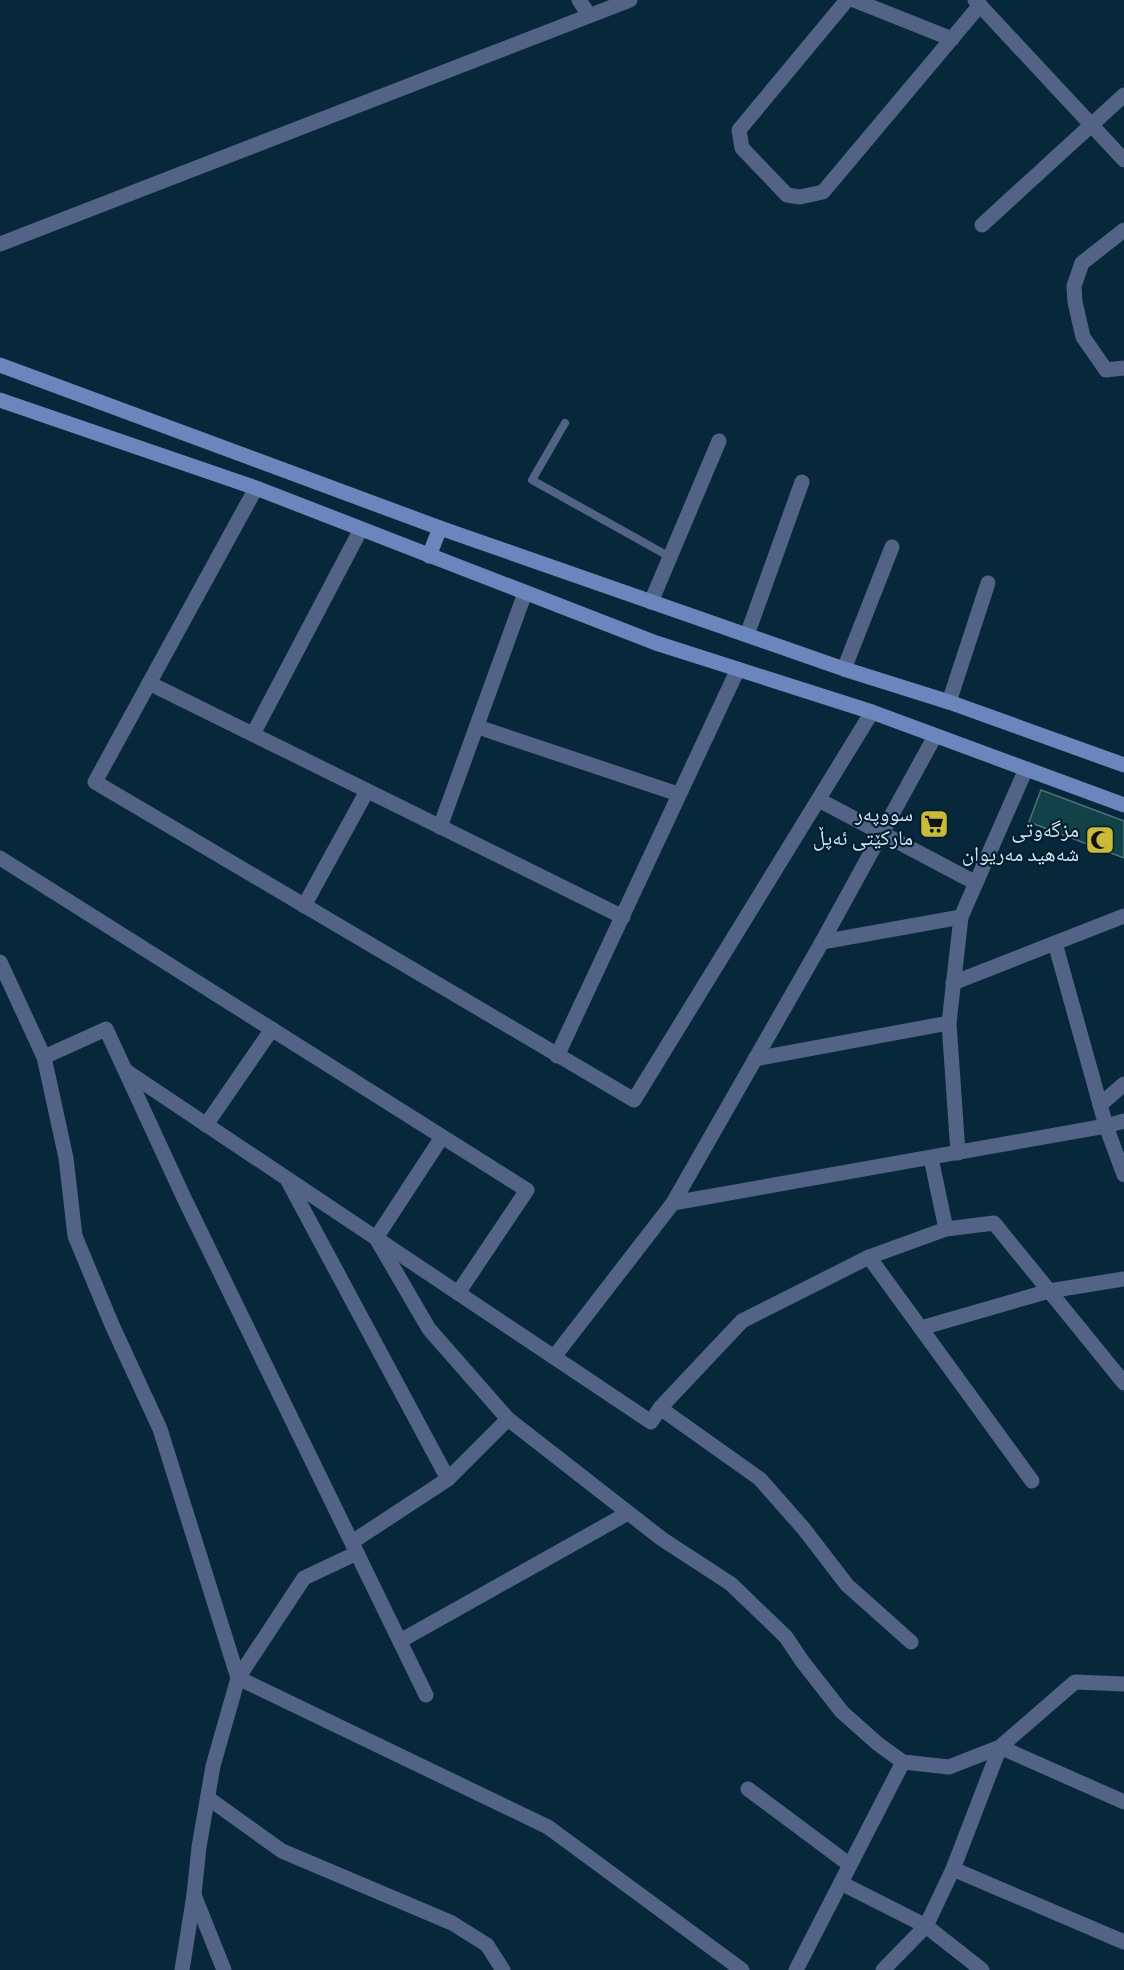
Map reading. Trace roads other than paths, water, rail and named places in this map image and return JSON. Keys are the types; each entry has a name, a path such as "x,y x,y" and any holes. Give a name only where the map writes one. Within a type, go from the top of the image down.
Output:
{"main road":[{"path":"0,365 440,528 844,669 949,702 1124,765"},
{"path":"0,400 256,488 656,643 872,712 1124,805"},
{"path":"429,555 440,528"}],"street":[{"path":"579,0 589,15"},
{"path":"0,244 630,0"},
{"path":"847,0 739,130 742,148 787,195 800,197 823,192 952,39 977,3 1124,160"},
{"path":"854,0 952,39"},
{"path":"982,225 1124,95"},
{"path":"1124,230 1082,263 1074,286 1075,303 1083,336 1106,370 1124,368"},
{"path":"651,602 719,441"},
{"path":"747,635 802,482"},
{"path":"256,488 95,782 634,1100 872,712"},
{"path":"253,734 361,529"},
{"path":"844,669 892,547"},
{"path":"949,702 988,583"},
{"path":"440,827 525,592"},
{"path":"557,1056 738,669"},
{"path":"149,683 622,917"},
{"path":"478,727 678,794"},
{"path":"554,1357 673,1203 822,942 935,736"},
{"path":"958,1153 949,1023 961,917 1026,769"},
{"path":"304,906 367,791"},
{"path":"819,800 976,883"},
{"path":"0,858 527,1190 458,1293"},
{"path":"953,983 1124,916"},
{"path":"822,942 961,917"},
{"path":"1055,943 1106,1126 1124,1175"},
{"path":"0,962 44,1057 66,1158 75,1236 112,1325 160,1429 238,1678 548,1827 742,1970"},
{"path":"755,1059 949,1023"},
{"path":"44,1057 106,1029 184,1198 426,1695"},
{"path":"206,1125 272,1029"},
{"path":"126,1071 651,1422 660,1408 742,1321 869,1257 946,1228 994,1224 1048,1291 1122,1376"},
{"path":"1100,1105 1124,1084"},
{"path":"673,1203 931,1158 1124,1121"},
{"path":"376,1238 442,1137"},
{"path":"931,1158 946,1228"},
{"path":"286,1179 448,1479"},
{"path":"376,1238 429,1329 508,1419 662,1539 731,1584 786,1637 842,1712 878,1744 903,1762 949,1767 1000,1747 1075,1682 1124,1684"},
{"path":"869,1257 1032,1481"},
{"path":"921,1328 1048,1291 1124,1278"},
{"path":"660,1408 760,1479 804,1529 847,1585 911,1642"},
{"path":"182,1970 199,1846 213,1766 238,1678 303,1578 355,1547 448,1479 508,1419"},
{"path":"400,1641 628,1513"},
{"path":"1000,1747 1124,1802"},
{"path":"883,1970 926,1926 953,1869 1000,1747"},
{"path":"796,1970 903,1762"},
{"path":"748,1789 850,1864"},
{"path":"208,1798 282,1851 452,1923 487,1945 503,1970"},
{"path":"953,1869 1124,1942"},
{"path":"841,1883 926,1926 982,1970"},
{"path":"194,1895 224,1970"}],"lane":[{"path":"565,423 532,480 670,557"}],"place":[{"name":"سووپەر مارکێتی ئەپڵ","path":"934,824"},
{"name":"مزگەوتی شەھید مەریوان","path":"1100,840"}]}
